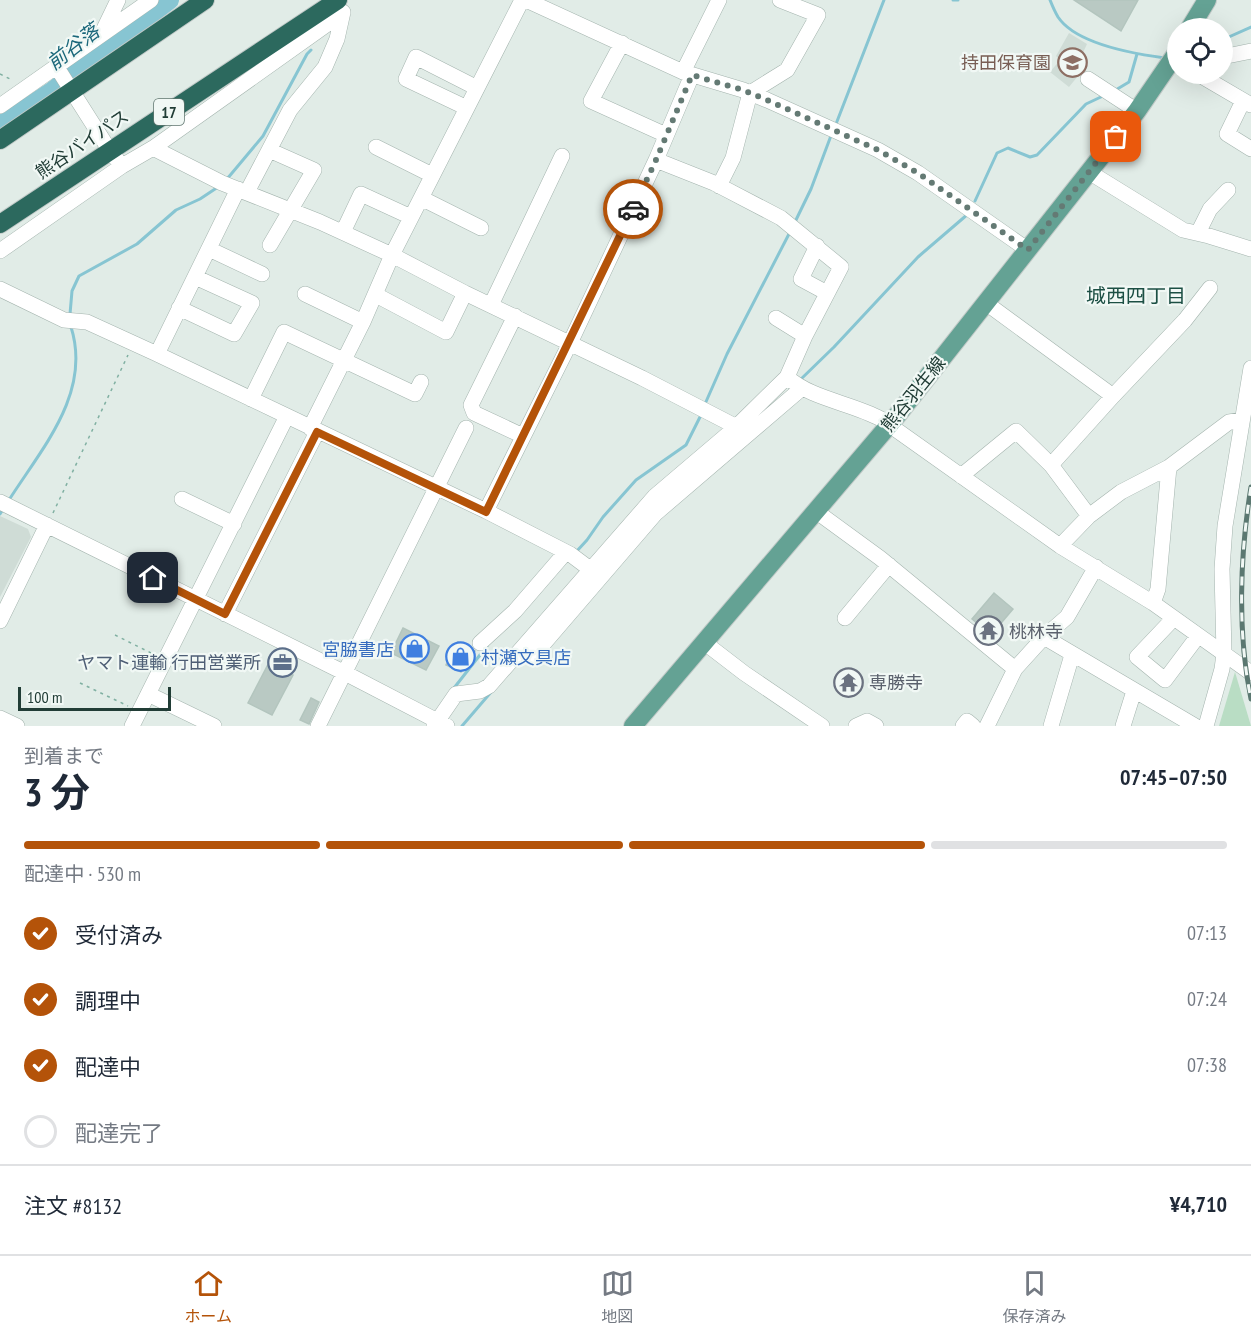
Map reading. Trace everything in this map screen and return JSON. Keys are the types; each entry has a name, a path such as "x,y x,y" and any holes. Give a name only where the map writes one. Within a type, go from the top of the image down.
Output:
{"highway":[{"path":"0,140 205,0"},
{"name":"熊谷バイパス","path":"0,224 340,4"}],"main road":[{"path":"1196,18 1207,0"},
{"name":"熊谷羽生線","path":"633,726 889,425 1167,71"}],"street":[{"path":"102,34 118,0"},
{"path":"0,106 151,0"},
{"path":"225,614 314,430 392,255 524,0 687,73 750,93 878,150 918,173 1028,250"},
{"path":"486,512 656,160 687,73 719,0"},
{"path":"719,186 733,158 750,93 787,70 818,15 780,0"},
{"path":"0,251 122,166 153,148 340,4"},
{"path":"157,354 209,249 243,190 269,150 290,110 325,67 337,39 340,4"},
{"path":"622,43 591,100 666,135"},
{"path":"1233,55 1251,51"},
{"path":"467,108 406,79 417,57 477,88"},
{"path":"56,66 122,166"},
{"path":"1088,79 1137,111"},
{"path":"1215,84 1247,103 1227,134 1251,149"},
{"path":"376,147 432,176"},
{"path":"153,148 392,255 465,293 570,342 735,428"},
{"path":"269,150 314,170 270,245"},
{"path":"491,305 562,156"},
{"path":"6,505 345,673 436,721 456,694 480,691 489,686 655,514 795,384 805,336 841,267 793,227 719,186 656,160"},
{"path":"1089,172 1183,230 1251,249"},
{"path":"1198,233 1210,209 1228,190"},
{"path":"343,232 361,194 411,218"},
{"path":"421,198 481,228"},
{"path":"817,246 801,279 828,293"},
{"path":"209,249 262,274"},
{"path":"179,308 234,334 252,303 195,277"},
{"path":"1051,465 1185,320 1210,288"},
{"path":"0,289 64,320 87,322 157,354 486,512 570,554 596,573"},
{"path":"376,295 446,332 465,293"},
{"path":"304,294 363,322"},
{"path":"986,303 1113,396"},
{"path":"514,316 471,405 474,413 523,436"},
{"path":"776,318 805,336"},
{"path":"251,399 284,332 415,394 421,382"},
{"path":"1206,726 1224,654 1222,569 1225,526 1245,417 1251,368"},
{"path":"795,384 872,414 1060,546 1153,603 1251,673"},
{"path":"533,656 655,495 735,428 795,384"},
{"path":"132,726 287,416"},
{"path":"1060,546 1089,516 1121,492 1169,467 1229,422 1245,417"},
{"path":"318,726 466,428"},
{"path":"961,476 1017,431 1051,465 1089,516"},
{"path":"1153,603 1158,589 1169,467"},
{"path":"182,499 234,524"},
{"path":"817,512 889,565 1015,669"},
{"path":"0,621 47,525"},
{"path":"480,643 515,611 570,554"},
{"path":"845,618 889,565"},
{"path":"987,726 1015,669 1044,637 1068,618 1096,567"},
{"path":"1174,618 1137,657 1165,680 1198,636"},
{"path":"1044,637 1194,726"},
{"path":"705,643 744,673 822,726"},
{"path":"1051,726 1072,655"},
{"path":"1123,726 1136,692 1153,670"},
{"path":"148,694 214,726"},
{"path":"0,718 17,726"},
{"path":"856,726 867,721 876,726"},
{"path":"963,726 967,721 973,726"}],"path":[{"path":"47,525 134,344"},
{"path":"115,635 165,660"},
{"path":"80,683 139,711"}],"shaded area":[{"name":"持田保育園","path":"1069,33 1087,44 1081,57 1087,65 1069,87 1050,72 1060,60 1056,56"},
{"path":"0,516 28,529 31,537 0,597"}],"green space":[{"path":"1235,672 1251,726 1219,726"}],"building":[{"path":"1074,0 1138,0 1121,31"},
{"path":"994,593 1013,609 991,635 972,619"},
{"path":"403,628 439,646 426,670 391,653"},
{"path":"458,642 475,651 461,672 446,665"},
{"path":"275,651 295,661 289,673 293,675 272,715 248,703"},
{"path":"311,698 319,702 309,724 300,720"}],"waterway":[{"name":"前谷落","path":"0,125 53,90 170,0"},
{"path":"836,124 884,0"},
{"path":"953,0 958,0"},
{"path":"1050,0 1058,17 1078,34 1107,46 1165,58"},
{"path":"1233,35 1251,27"},
{"path":"227,179 263,136 311,50"},
{"path":"1114,91 1129,82 1137,54"},
{"path":"975,201 997,153 1008,148 1030,157 1037,155 1086,104 1103,96"},
{"path":"794,224 811,189 832,133"},
{"path":"70,314 72,291 79,276 137,244 176,210 200,199 218,187"},
{"path":"800,380 918,257 968,214"},
{"path":"705,404 727,354 790,232"},
{"path":"9,500 49,440 69,397 75,375 76,351 71,327"},
{"path":"576,552 636,480 686,445 702,413"},
{"path":"0,514 4,508"},
{"path":"454,688 487,646"},
{"path":"462,726 492,691"}],"railway":[{"path":"1251,487 1242,566 1242,620 1251,699"}],"way so far":[{"path":"633,209 692,75 743,90 878,150 918,173 1028,250 1116,137"}],"place":[{"name":"持田保育園","path":"1072,62"},
{"name":"桃林寺","path":"988,631"},
{"name":"宮脇書店","path":"415,649"},
{"name":"村瀬文具店","path":"460,657"},
{"name":"ヤマト運輸 行田営業所","path":"282,662"},
{"name":"専勝寺","path":"848,682"}],"district":[{"name":"城西四丁目","path":"1136,296"}],"route":[{"path":"153,578 225,614 317,432 486,512 633,209"}]}
